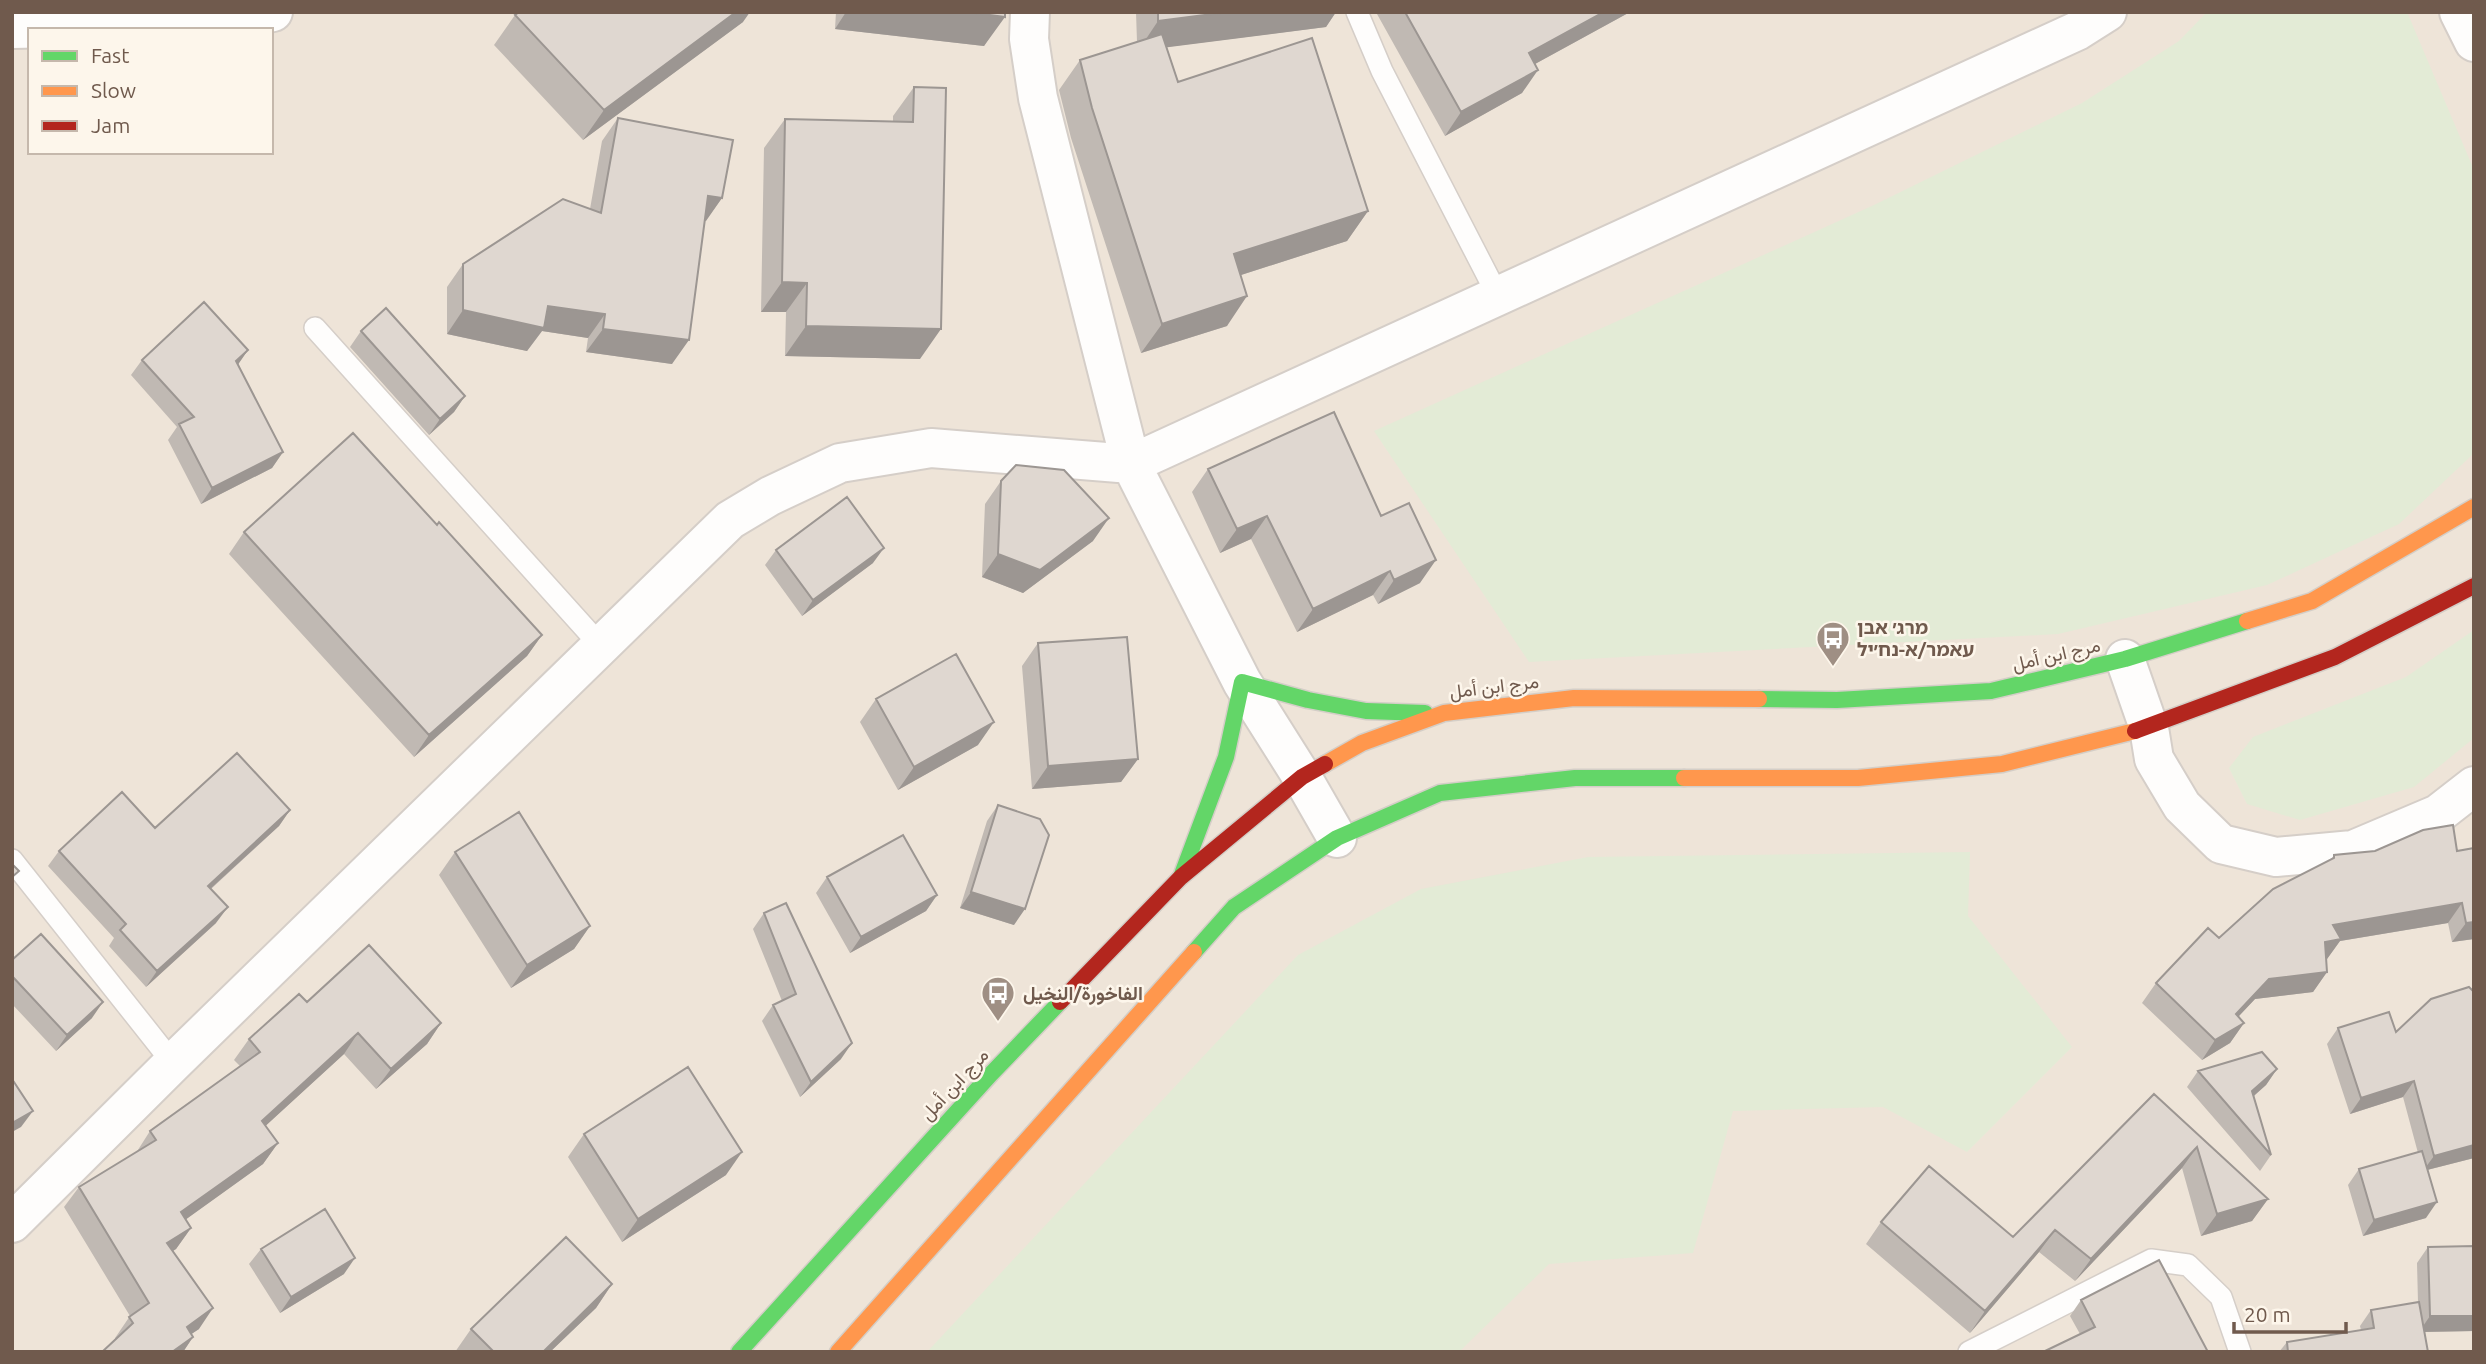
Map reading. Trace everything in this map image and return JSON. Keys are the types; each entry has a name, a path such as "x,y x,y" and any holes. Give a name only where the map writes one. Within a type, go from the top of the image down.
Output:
{"street":[{"path":"61,28 208,25 273,12"},
{"path":"1030,12 1029,39 1038,98 1130,464 1242,682 1337,838"},
{"path":"12,1223 730,520 770,496 840,463 931,448 1130,464 2077,31 2107,12"},
{"path":"2459,12 2474,42"},
{"name":"مرج ابن أمل","path":"738,1352 991,1074 1181,877 1302,777 1362,743 1444,713 1574,698 1837,700 1992,691 2125,659 2312,601 2474,507"},
{"path":"838,1352 1234,907 1337,838 1440,793 1574,778 1858,778 2002,764 2149,728 2335,657 2474,586"},
{"path":"2125,659 2149,728 2154,759 2182,806 2221,844 2276,857 2353,850 2438,814 2474,786"},
{"path":"1242,682 1366,711 1444,713"},
{"path":"1181,877 1226,757 1242,682"}],"lane":[{"path":"1357,12 1382,71 1497,296"},
{"path":"315,328 601,646"},
{"path":"12,860 173,1063"},
{"path":"1969,1352 2151,1260 2189,1265 2221,1297 2239,1352"}],"shaded area":[{"path":"12,12 2474,12 2474,1352 12,1352"}],"green space":[{"path":"2207,12 2407,12 2474,170 2472,455 2399,524 2267,585 2058,634 1529,662 1374,431 1874,205 2082,103 2179,41"},
{"path":"2474,630 2474,738 2414,787 2300,820 2247,804 2229,768 2253,737 2406,677"},
{"path":"1970,852 1968,916 2072,1047 1967,1152 1883,1107 1733,1111 1693,1253 1549,1264 1459,1352 927,1352 1298,955 1421,889 1588,857"}],"building":[{"path":"519,12 736,12 604,110 515,15"},
{"path":"967,12 1005,12 1005,17"},
{"path":"1158,12 1228,12 1158,21"},
{"path":"1405,12 1604,12 1529,53 1538,70 1461,112"},
{"path":"1162,34 1178,82 1312,38 1368,211 1234,254 1247,296 1162,324 1092,108 1080,60"},
{"path":"914,87 946,88 941,329 806,326 807,283 782,282 785,119 913,122"},
{"path":"618,118 733,140 722,198 708,196 689,340 603,329 605,314 548,306 544,328 463,310 463,264 563,199 601,213"},
{"path":"204,302 248,350 236,361 283,452 212,488 179,424 194,417 142,360"},
{"path":"386,308 465,396 440,419 361,331"},
{"path":"1334,412 1381,516 1409,503 1436,560 1394,580 1390,571 1313,609 1267,516 1237,529 1208,469"},
{"path":"353,433 542,635 429,735 244,532"},
{"path":"1016,465 1064,470 1109,518 1040,570 998,554 1001,481"},
{"path":"847,497 884,548 813,600 776,550"},
{"path":"1127,637 1138,759 1048,766 1038,643"},
{"path":"956,654 994,722 914,767 876,699"},
{"path":"237,753 290,810 208,886 228,907 157,971 120,930 126,924 59,851 122,792 155,828"},
{"path":"998,805 1040,819 1049,835 1025,909 971,892"},
{"path":"519,812 590,926 527,965 455,852"},
{"path":"2453,825 2457,851 2474,848 2474,922 2466,923 2462,903 2333,925 2341,939 2325,942 2327,972 2269,979 2236,1014 2244,1023 2215,1040 2156,983 2208,928 2219,938 2273,889 2334,858 2334,855 2375,851 2423,830"},
{"path":"903,835 937,895 861,937 827,877"},
{"path":"12,864 19,871 12,877"},
{"path":"786,903 852,1043 811,1082 773,1005 796,994 764,913"},
{"path":"41,934 103,1002 67,1035 12,976 12,960"},
{"path":"369,945 441,1023 391,1069 358,1033 262,1121 278,1143 181,1212 191,1228 167,1243 213,1308 187,1327 193,1337 172,1352 102,1352 133,1323 129,1317 149,1303 79,1187 156,1140 150,1131 260,1052 249,1039 299,994 307,1002"},
{"path":"2469,987 2474,992 2474,1145 2434,1156 2414,1081 2361,1098 2338,1028 2389,1012 2396,1032 2431,999"},
{"path":"2262,1052 2277,1069 2252,1091 2271,1155 2198,1071"},
{"path":"688,1067 742,1152 638,1219 584,1134"},
{"path":"12,1079 33,1111 12,1123"},
{"path":"2154,1094 2268,1199 2217,1214 2197,1147 2091,1259 2055,1230 1985,1311 1881,1222 1929,1166 2013,1237"},
{"path":"2422,1151 2437,1202 2374,1220 2359,1169"},
{"path":"325,1209 355,1258 291,1297 261,1249"},
{"path":"566,1237 612,1284 543,1352 494,1352 471,1329"},
{"path":"2474,1246 2474,1316 2430,1316 2428,1247"},
{"path":"2159,1260 2208,1352 2043,1352 2095,1327 2081,1300"},
{"path":"2419,1302 2428,1352 2288,1352 2287,1342 2374,1328 2371,1310"}],"traffic: fast":[{"path":"1759,699 1837,700 1991,691 2125,659 2247,621"},
{"path":"1181,877 1226,757 1242,682 1308,700 1366,711 1425,713"},
{"path":"1194,952 1234,907 1337,838 1440,793 1575,778 1684,778"},
{"path":"739,1352 991,1074 1060,1002"}],"traffic: slow":[{"path":"2247,621 2312,601 2474,507"},
{"path":"1325,764 1362,743 1444,713 1574,698 1759,699"},
{"path":"1684,778 1858,778 2002,764 2135,731"},
{"path":"838,1352 1194,952"}],"traffic: jam":[{"path":"2135,731 2335,657 2474,586"},
{"path":"1060,1002 1181,877 1302,777 1325,764"}],"place":[{"name":"מרג׳ אבן עאמר/א-נח׳יל","path":"1833,668"},
{"name":"الفاخورة/النخيل","path":"998,1023"}]}
